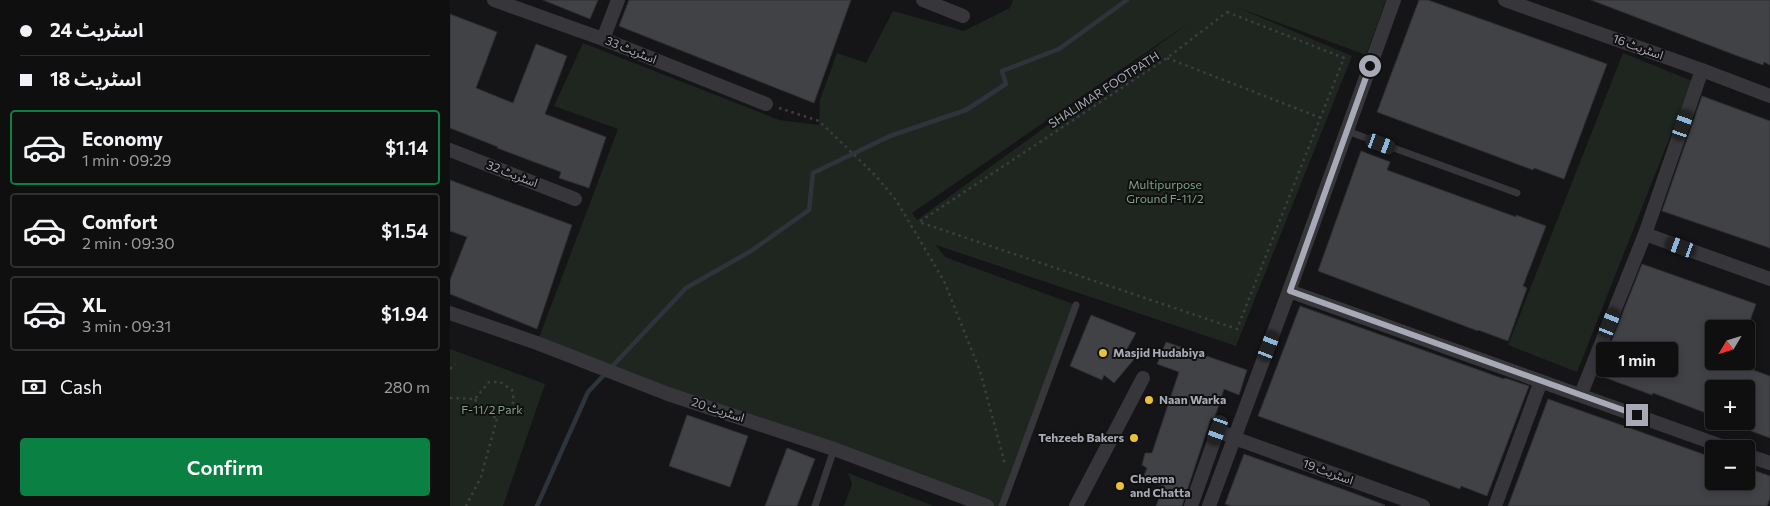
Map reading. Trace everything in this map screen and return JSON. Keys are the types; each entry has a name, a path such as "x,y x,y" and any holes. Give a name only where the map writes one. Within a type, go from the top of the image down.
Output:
{"street":[{"name":"اسٹریٹ 33","path":"494,0 603,39 766,104"},
{"path":"603,39 618,0"},
{"path":"923,0 963,16"},
{"path":"1209,506 1290,291 1394,0"},
{"name":"اسٹریٹ 16","path":"1505,0 1770,96"},
{"path":"1581,394 1645,234 1702,70"},
{"name":"اسٹریٹ 32","path":"450,150 575,199"},
{"path":"1645,234 1770,279"},
{"path":"1290,291 1706,440"},
{"name":"اسٹریٹ 20","path":"450,313 578,358 668,394 834,449 987,506"},
{"path":"1076,506 1143,378"},
{"path":"1495,506 1541,381"},
{"name":"اسٹریٹ 19","path":"1191,506 1218,430 1234,438 1422,506"},
{"path":"1755,458 1770,463"}],"lane":[{"path":"1347,131 1516,193"},
{"path":"1002,506 1076,305"},
{"path":"816,506 834,449"}],"path":[{"name":"SHALIMAR FOOTPATH","path":"1228,12 1344,58 1321,118 1237,329 918,222 1167,58 1228,12"},
{"path":"1167,58 1321,118"},
{"path":"766,104 819,121 876,175 896,200 944,281 980,371 1006,465"},
{"path":"450,369 456,364"},
{"path":"450,398 475,398 489,382 500,382 512,390 514,401 503,415 498,415 481,477 466,506"},
{"path":"475,398 480,408 497,418"}],"green space":[{"name":"Multipurpose Ground F-11/2","path":"1013,0 1386,0 1366,55 1236,7 1352,56 1236,346 936,245 945,257 1076,305 1002,506 986,506 537,343 618,129 554,106 583,43 779,120 819,125 820,100 837,53 866,63 893,11 964,31 1010,8","holes":["1193,20 917,220 912,213"]},
{"path":"1623,53 1692,81 1577,372 1508,345"},
{"name":"F-11/2 Park","path":"450,349 545,384 503,506 450,506"},
{"path":"848,473 934,506 844,506 852,484"}],"building":[{"path":"543,0 598,0 590,19"},
{"path":"629,0 851,0 814,103 619,26"},
{"path":"1419,0 1428,0 1607,64 1564,179 1534,168 1533,170 1377,112"},
{"path":"1591,0 1770,0 1770,65 1764,62 1763,65 1735,55"},
{"path":"450,14 497,32 476,88 513,103 536,44 567,56 545,114 606,137 589,188 559,178 561,172 450,128"},
{"path":"1702,96 1770,121 1770,248 1662,211"},
{"path":"1361,151 1390,162 1387,170 1546,226 1523,286 1527,288 1508,341 1318,271"},
{"path":"450,180 572,225 537,329 450,294 450,280 467,237 450,231"},
{"path":"1642,264 1756,304 1750,320 1705,320 1705,370 1753,370 1770,376 1770,438 1751,431 1755,430 1755,380 1705,380 1705,413 1598,375"},
{"path":"1300,306 1504,379 1529,386 1487,496 1461,486 1460,489 1258,416"},
{"name":"Masjid Hudabiya","path":"1091,315 1136,333 1127,349 1136,357 1114,383 1104,375 1102,380 1070,366"},
{"path":"1166,342 1247,370 1239,395 1224,389 1214,420 1211,418 1182,506 1156,506 1164,486 1142,481 1147,468 1142,465 1145,453 1152,453 1179,372 1157,364"},
{"path":"1548,399 1705,455 1705,490 1755,490 1755,471 1770,476 1770,498 1767,506 1508,506"},
{"path":"687,415 748,436 730,487 669,466"},
{"path":"787,448 815,459 797,506 765,506"},
{"path":"1244,454 1385,505 1232,506 1225,504"}],"waterway":[{"path":"537,506 588,392 686,288 751,251 809,210 813,173 890,136 966,110 1006,84 1002,71 1059,49 1127,0"}],"place":[{"name":"Masjid Hudabiya","path":"1103,353"},
{"name":"Naan Warka","path":"1149,400"},
{"name":"Tehzeeb Bakers","path":"1134,438"},
{"name":"Cheema and Chatta","path":"1120,486"}],"route":[{"path":"1370,66 1290,291 1637,415"}]}
